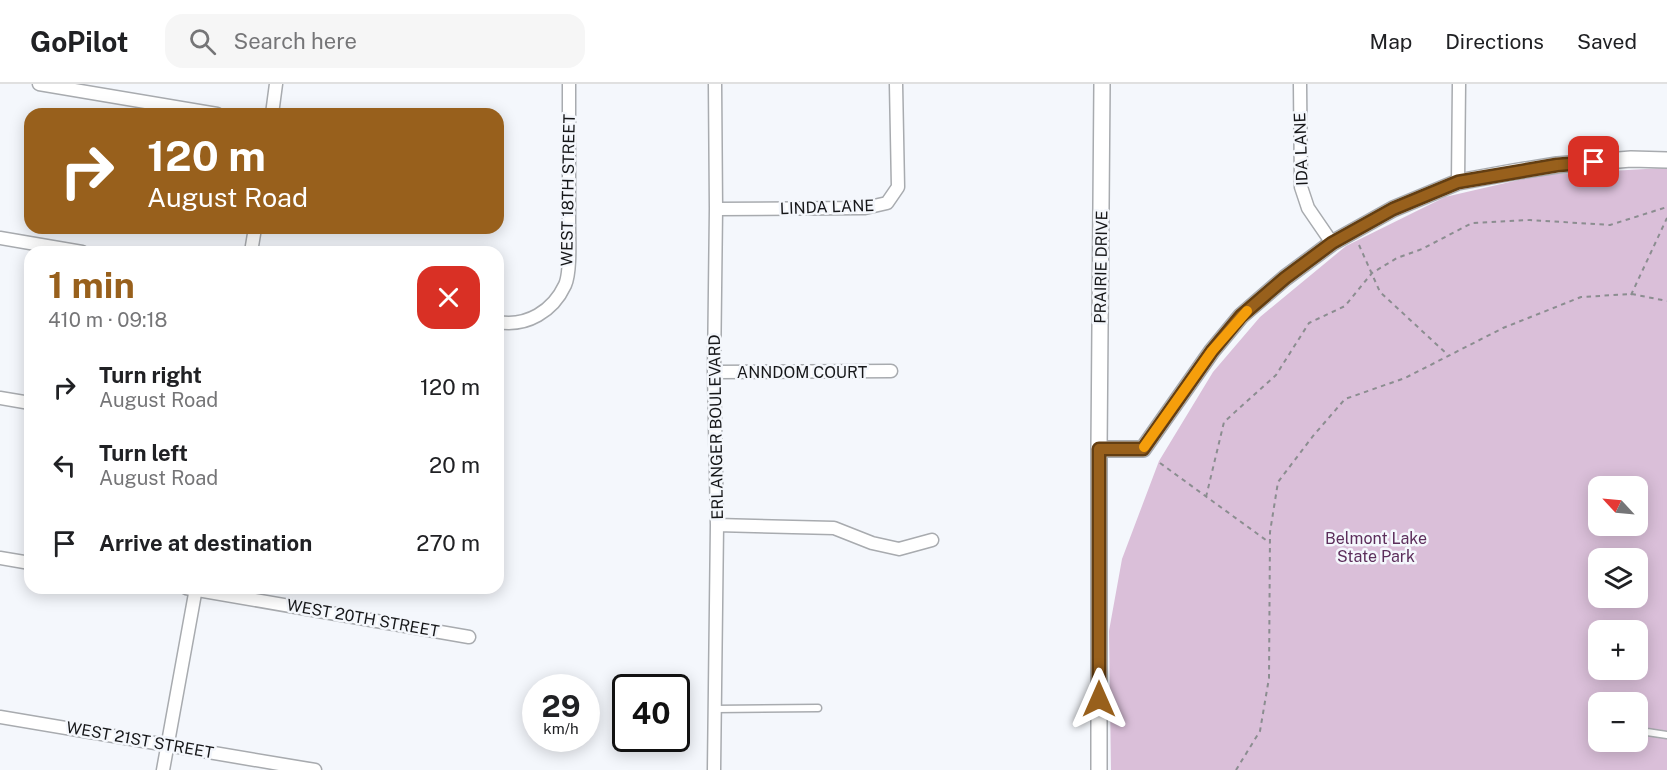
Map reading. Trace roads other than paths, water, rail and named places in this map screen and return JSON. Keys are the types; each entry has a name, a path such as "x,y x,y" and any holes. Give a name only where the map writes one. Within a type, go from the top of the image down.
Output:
{"street":[{"path":"39,84 181,108"},
{"path":"273,108 276,84"},
{"name":"WEST 18TH STREET","path":"504,323 531,319 551,307 566,284 569,254 569,84"},
{"name":"ERLANGER BOULEVARD","path":"714,770 717,525 714,372 715,84"},
{"name":"LINDA LANE","path":"716,209 865,208 887,203 898,187 896,84"},
{"name":"PRAIRIE DRIVE","path":"1099,770 1102,84"},
{"name":"IDA LANE","path":"1300,84 1301,187 1308,208 1332,243"},
{"path":"1458,182 1459,84"},
{"path":"1099,449 1143,449 1212,351 1241,316 1285,278 1332,243 1393,209 1458,182 1557,165 1631,159 1667,160"},
{"path":"0,238 47,246"},
{"name":"ANNDOM COURT","path":"714,372 891,371"},
{"path":"0,398 24,402"},
{"path":"717,525 834,528 872,543 899,549 932,540"},
{"path":"0,558 24,561"},
{"path":"163,770 192,594"},
{"name":"WEST 20TH STREET","path":"222,594 469,637"},
{"name":"WEST 21ST STREET","path":"0,717 315,770"}],"lane":[{"path":"715,709 818,708"},
{"path":"1648,732 1667,735"}],"park label":[{"name":"Belmont Lake State Park","path":"1376,547"}]}
